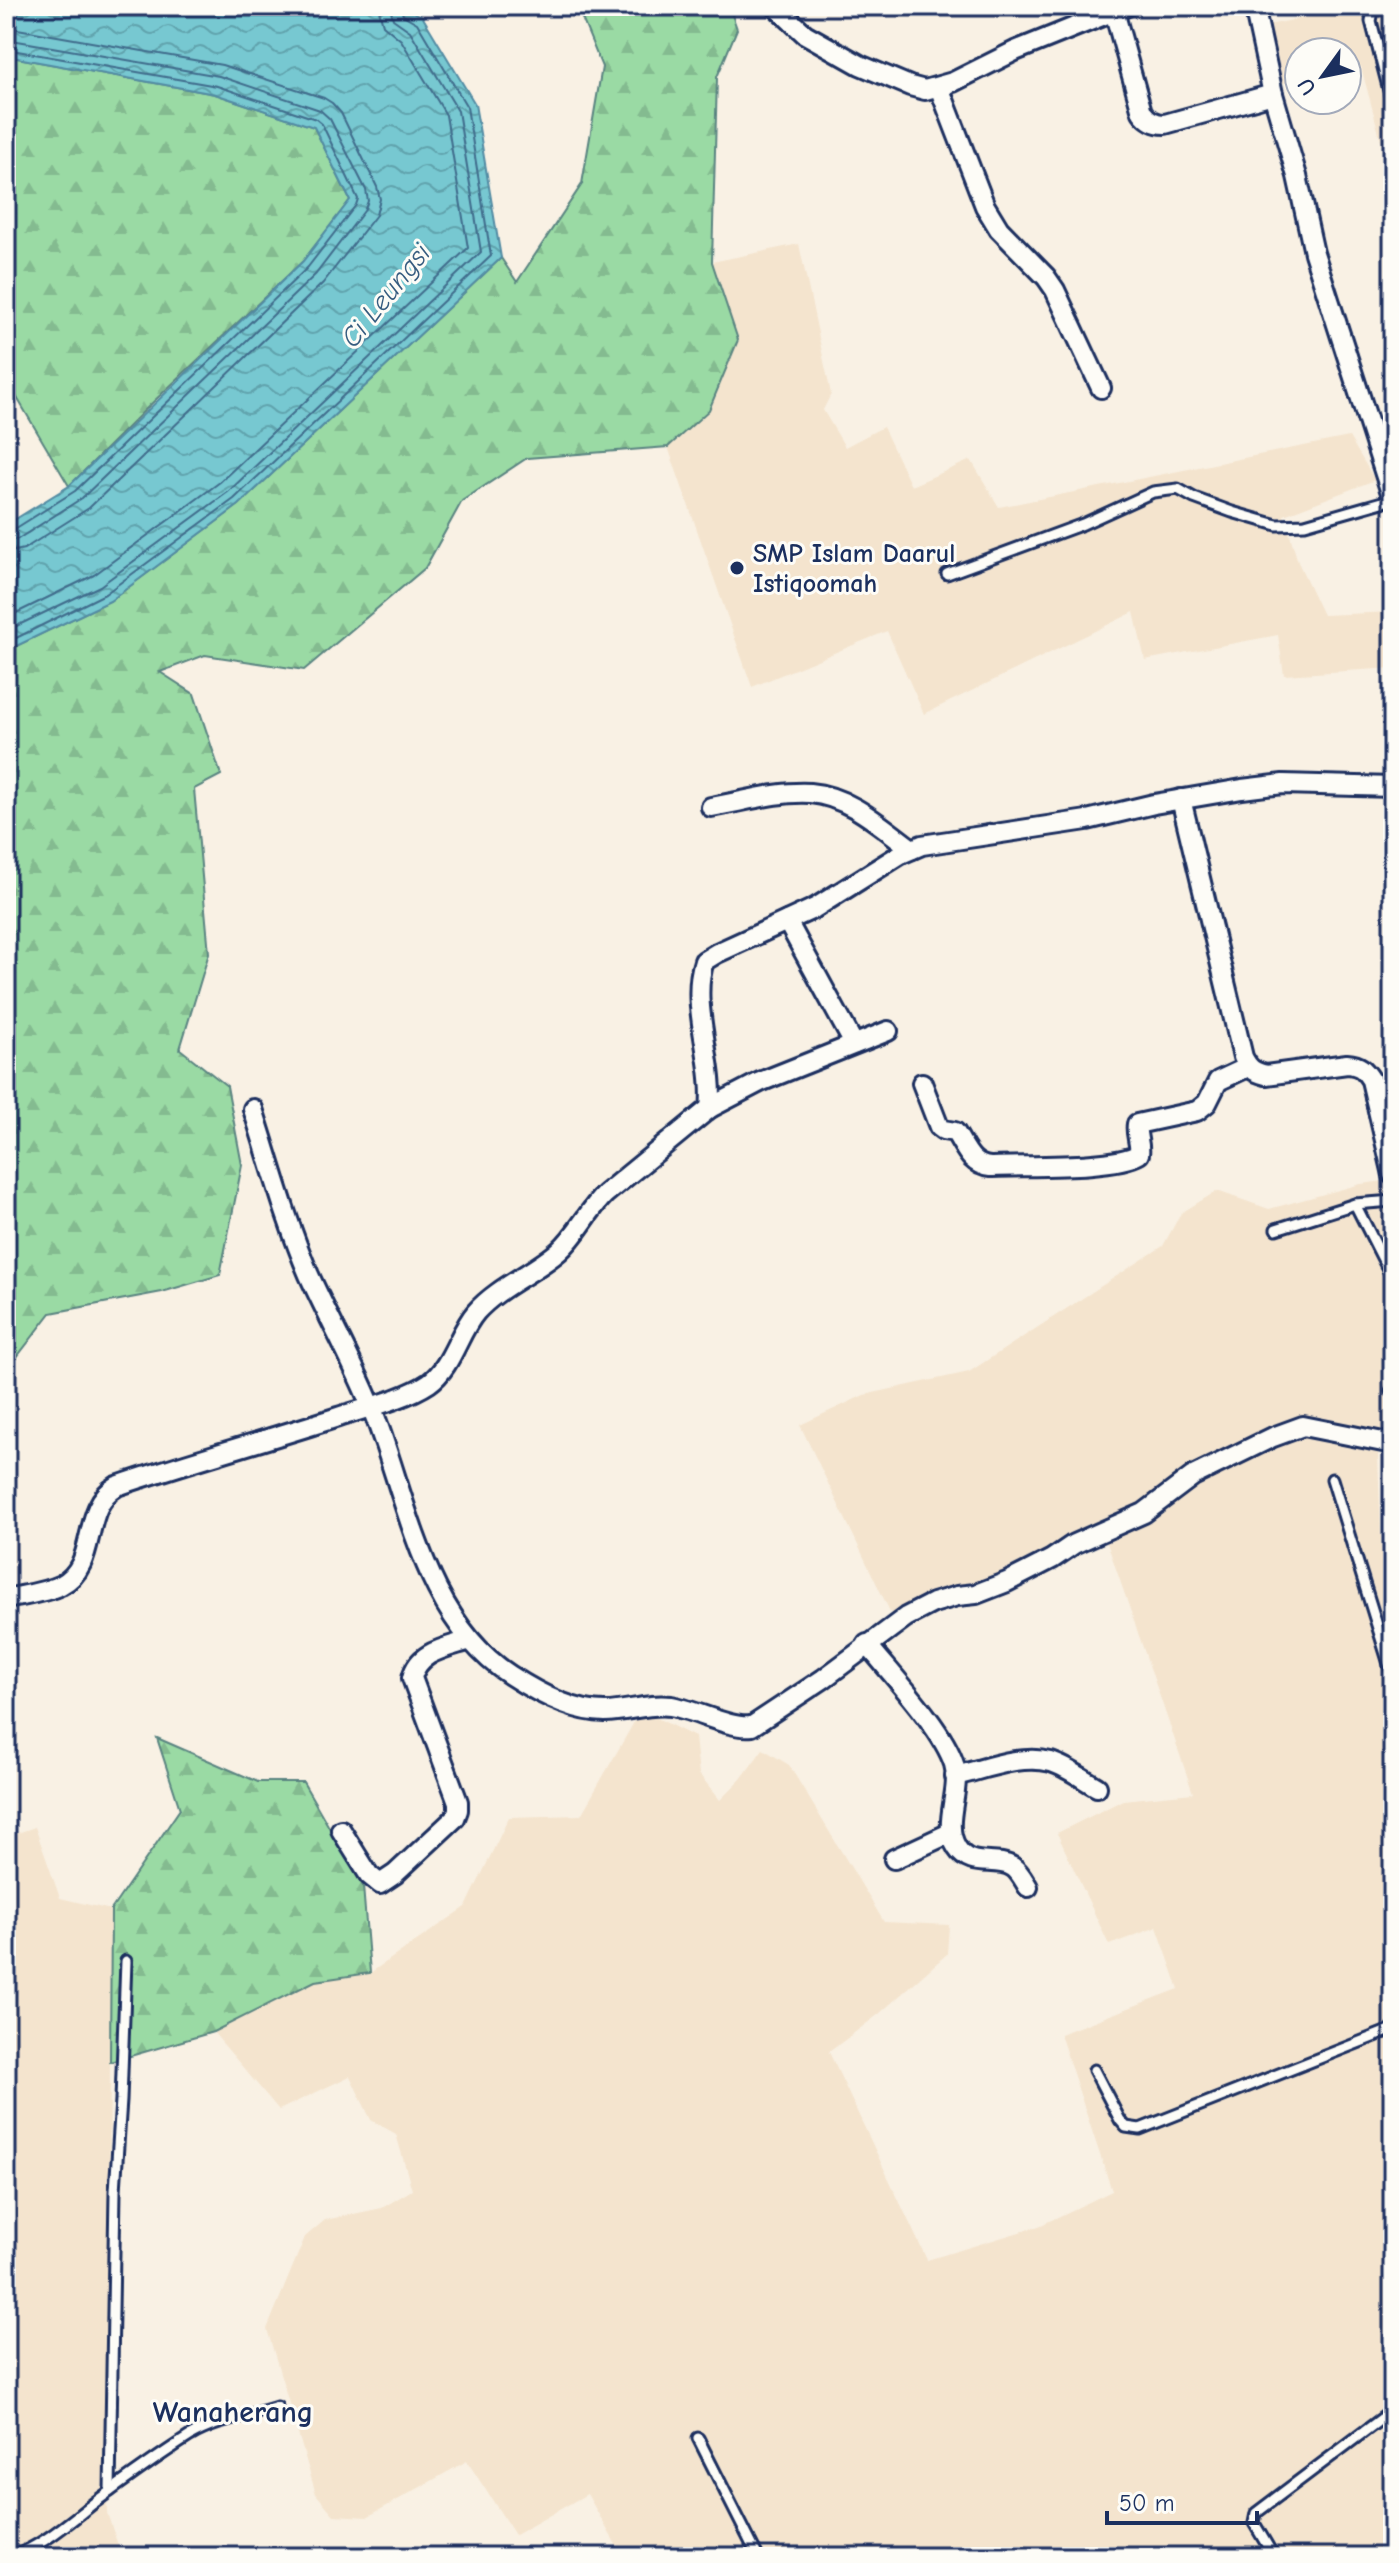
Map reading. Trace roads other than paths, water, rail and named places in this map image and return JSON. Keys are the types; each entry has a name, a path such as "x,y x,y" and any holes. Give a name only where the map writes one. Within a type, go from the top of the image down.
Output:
{"street":[{"path":"775,6 805,34 860,65 925,90 939,87 1015,51 1120,8 1142,112 1147,119 1156,124 1165,124 1273,94"},
{"path":"1254,6 1314,253 1393,499"},
{"path":"939,87 985,206 999,229 1055,290 1101,388"},
{"path":"710,1108 700,990 700,971 704,961 815,908 912,849 1087,820 1181,799 1283,784 1393,787"},
{"path":"711,807 809,793 833,798 862,812 912,849"},
{"path":"1181,799 1243,1057 1248,1067 1255,1073 1266,1075 1347,1064 1356,1064 1364,1069 1371,1080 1393,1175"},
{"path":"787,921 854,1044"},
{"path":"6,1599 49,1590 73,1576 85,1556 98,1504 108,1491 117,1486 371,1406 433,1380 441,1372 469,1320 484,1304 556,1254 581,1228 595,1204 605,1194 710,1108 760,1082 888,1031"},
{"path":"922,1083 939,1127 955,1132 977,1164 990,1167 1080,1165 1131,1159 1139,1154 1137,1124 1197,1111 1207,1103 1218,1081 1248,1067"},
{"path":"253,1109 294,1236 371,1406 428,1568 442,1599 470,1640 490,1661 536,1691 583,1709 604,1712 652,1705 670,1706 746,1727 759,1723 906,1617 933,1603 976,1594 1007,1582 1074,1544 1144,1513 1193,1476 1273,1437 1303,1426 1393,1444"},
{"path":"341,1830 369,1875 380,1884 395,1874 455,1818 458,1802 412,1678 415,1666 424,1656 470,1640"},
{"path":"867,1644 936,1731 954,1765 957,1786 950,1833 957,1848 965,1857 977,1862 1010,1865 1028,1887"},
{"path":"955,1776 1032,1760 1063,1767 1097,1787"},
{"path":"894,1859 950,1833"}],"lane":[{"path":"1374,6 1371,21 1393,106"},
{"path":"1374,441 1393,437"},
{"path":"947,574 1083,524 1166,489 1178,489 1232,512 1277,525 1305,524 1393,499"},
{"path":"1276,1229 1355,1204 1393,1201"},
{"path":"1355,1204 1393,1279"},
{"path":"1332,1479 1393,1677"},
{"path":"110,2491 115,2191 126,1961"},
{"path":"1094,2070 1120,2120 1132,2130 1140,2129 1393,2029"},
{"path":"12,2557 24,2553 191,2436 277,2407"},
{"path":"1274,2557 1254,2523 1256,2513 1393,2410"},
{"path":"698,2438 758,2557"}],"water":[{"name":"Ci Leungsi","path":"6,6 401,6 422,16 475,104 501,258 239,505 110,601 6,651 6,525 69,486 303,261 350,200 314,127 215,94 6,56"}],"place":[{"name":"SMP Islam Daarul Istiqoomah","path":"737,568"}],"district":[{"name":"Wanaherang","path":"233,2412"}]}
